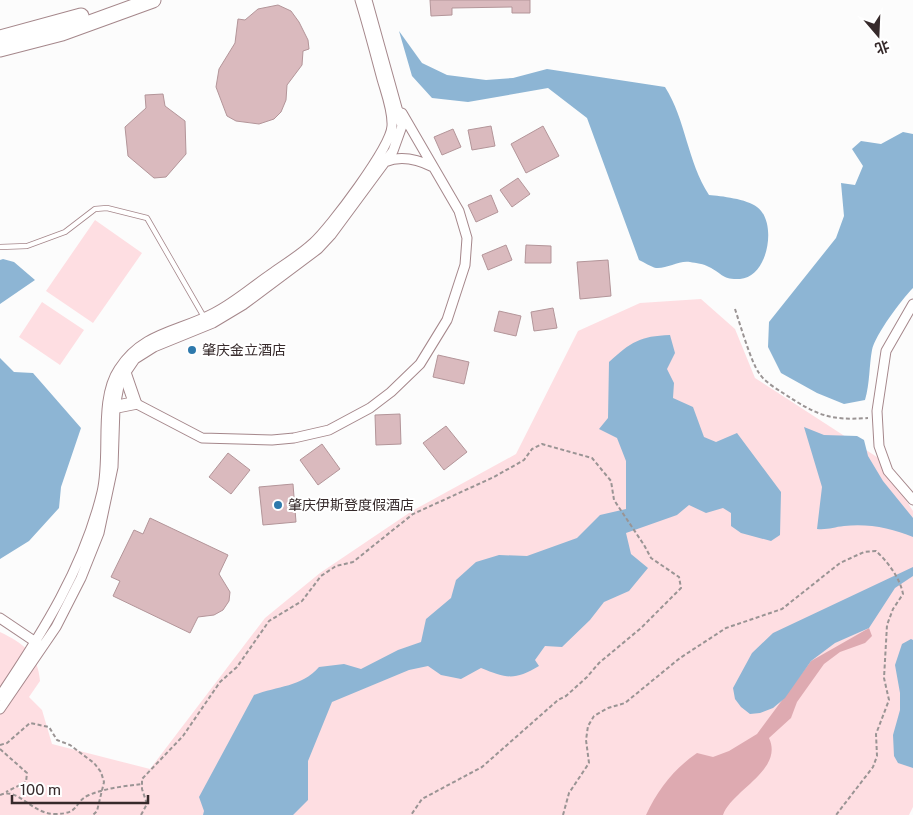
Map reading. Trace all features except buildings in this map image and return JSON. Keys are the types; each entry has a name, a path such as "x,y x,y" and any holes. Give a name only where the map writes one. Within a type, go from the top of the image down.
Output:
{"main road":[{"path":"0,38 78,17 128,0"},
{"path":"0,49 62,33 153,0"}],"street":[{"path":"0,709 39,644 72,576 97,513 107,460 108,405 111,388 118,371 132,352 150,339 204,317 233,302 313,243 327,228 386,144 392,126 388,100 360,0"},
{"path":"0,696 39,644 56,627 81,578 99,532 114,467 115,407 120,381 135,359 154,347 213,323 243,305 318,249 385,162 398,140 402,126 398,105 367,0"},
{"path":"115,407 135,403 202,438 272,440 329,430 370,408 391,392 420,364 433,346 447,320 465,266 467,238 459,211 398,105"},
{"path":"385,162 391,160 418,160 434,167"},
{"path":"913,304 886,351 878,417 879,446 888,471 913,500"},
{"path":"125,374 135,403"},
{"path":"0,618 39,644"}],"lane":[{"path":"0,247 27,246 65,232 95,209 107,208 146,218 204,317"}],"path":[{"path":"735,309 759,373 776,388 806,408 826,417 842,420 878,417"},
{"path":"141,815 147,804 142,779 183,736 220,682 237,667 269,621 302,601 321,576 336,566 354,562 413,514 524,460 532,448 542,444 592,458 611,481 614,500 651,558 679,577 681,588 566,696 558,700 482,767 422,798 411,815"},
{"path":"563,815 569,793 589,763 586,740 588,726 594,716 608,708 625,703 680,658 726,628 782,609 840,563 864,552 876,551 892,570 902,586 903,594 893,609 888,625 884,678 889,700 876,734 877,756 873,767 836,815"},
{"path":"0,745 7,743 30,723 49,727 58,740 70,745 94,763 104,782 103,790 93,815"},
{"path":"0,749 27,773 28,779 26,782 0,795"},
{"path":"4,793 18,796 42,812 54,814 69,813 76,809 82,799 103,790 142,784"}],"shaded area":[{"path":"95,220 142,253 93,323 46,291"},
{"path":"701,299 735,329 755,378 880,459 913,511 913,807 909,815 0,815 0,632 16,640 33,657 39,672 40,681 29,697 42,710 52,744 150,769 265,618 320,573 412,511 516,454 578,331 640,303"},
{"path":"42,302 84,330 60,365 19,337"},
{"path":"869,628 872,636 865,643 840,652 824,664 797,702 791,718 769,738 772,749 769,760 763,770 728,806 723,815 646,815 667,780 689,759 697,753 713,757 729,751 757,734 811,661"}],"water":[{"path":"399,31 422,63 447,75 486,80 513,78 547,69 665,87 678,113 696,168 709,195 734,198 753,204 763,214 767,224 768,236 763,260 750,276 734,279 697,263 677,263 656,268 639,260 587,118 548,88 468,102 432,98 412,76"},
{"path":"903,132 913,134 913,288 902,300 874,343 865,400 844,404 817,393 781,373 768,347 769,322 836,238 844,216 841,183 855,185 863,166 852,149 861,141 881,144"},
{"path":"0,260 14,262 35,280 0,304"},
{"path":"670,335 675,353 667,369 674,383 673,398 693,407 704,437 716,442 737,433 781,492 780,535 771,541 741,533 731,526 731,513 723,508 706,513 689,505 677,515 626,533 631,554 648,568 629,591 604,602 590,620 562,647 545,646 535,660 539,666 516,676 504,676 481,668 461,679 441,675 428,666 409,670 332,702 308,761 308,800 293,815 203,815 204,811 199,797 254,695 305,679 319,667 344,664 361,669 398,650 421,642 426,619 451,598 456,580 476,562 499,555 527,556 577,538 600,515 626,509 626,461 617,438 599,429 608,418 609,362 636,341"},
{"path":"0,358 14,372 33,373 81,428 61,487 59,508 29,541 0,559"},
{"path":"804,427 824,435 857,436 864,440 868,456 883,481 913,518 913,537 897,531 870,526 853,525 817,529 822,487"},
{"path":"913,567 913,576 895,588 869,628 835,643 811,661 785,698 773,708 760,713 750,714 741,707 735,699 733,688 752,653 773,633"},
{"path":"911,639 913,640 913,768 898,763 894,756 893,735 900,710 900,693 895,665 902,644"}],"place":[{"name":"肇庆金立酒店","path":"192,350"},
{"name":"肇庆伊斯登度假酒店","path":"278,505"}]}
